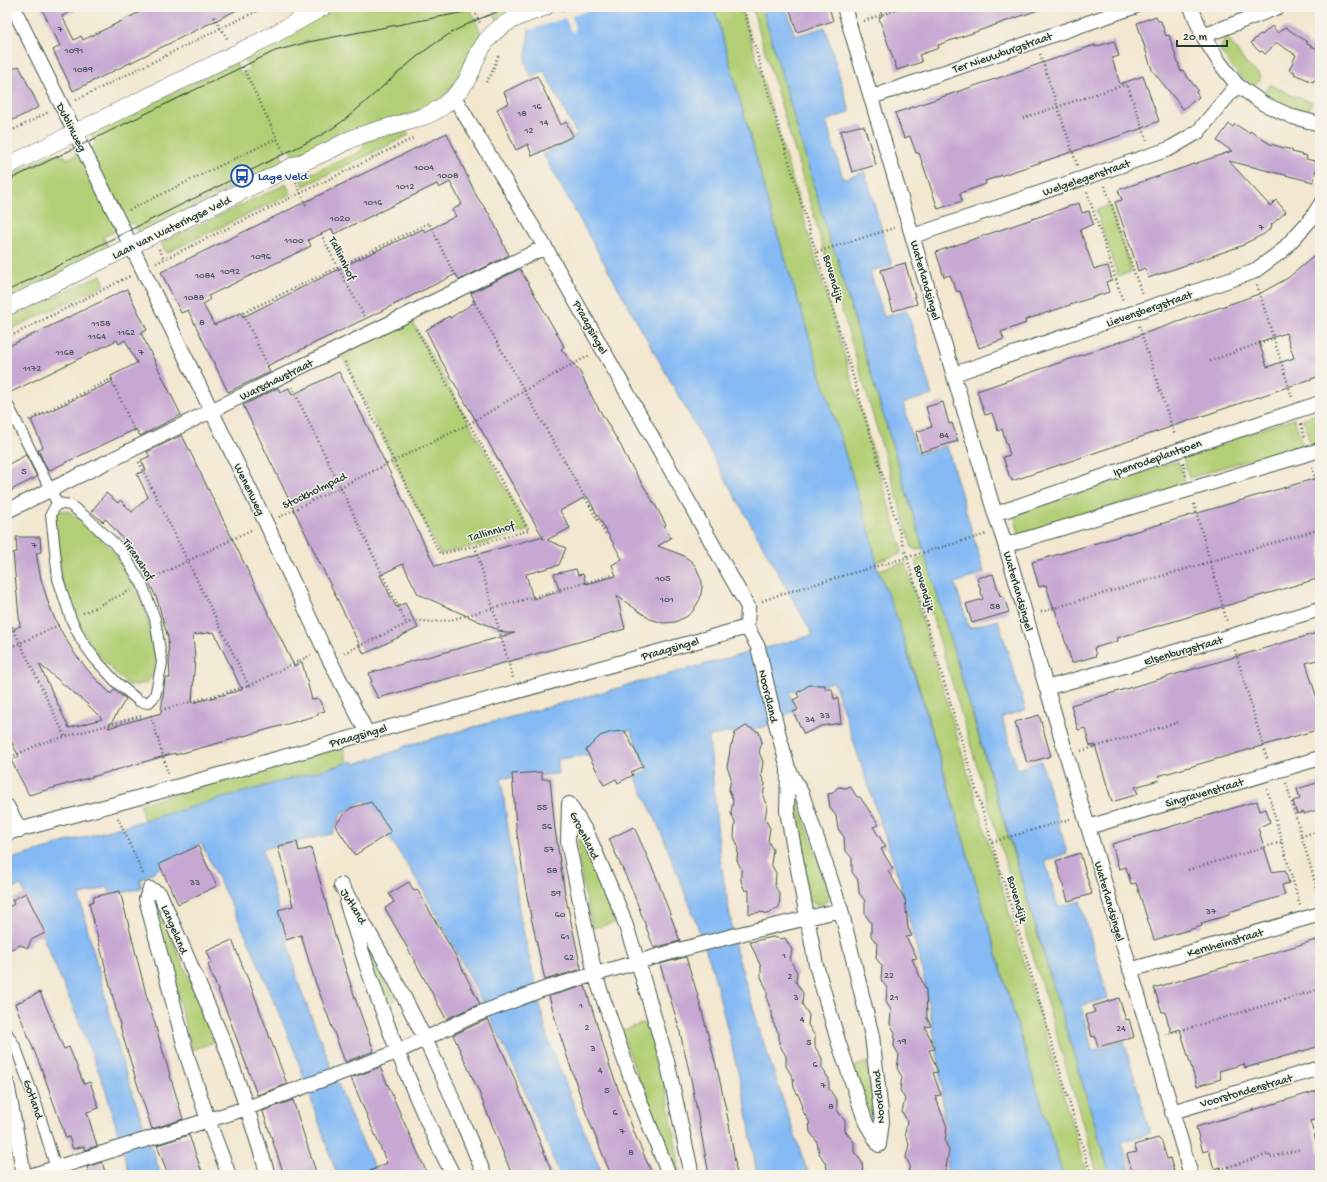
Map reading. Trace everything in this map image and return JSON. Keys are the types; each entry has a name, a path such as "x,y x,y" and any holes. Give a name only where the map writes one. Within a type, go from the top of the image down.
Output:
{"street":[{"name":"Dublinweg","path":"13,7 132,246"},
{"path":"7,166 273,35 323,7"},
{"name":"Laan van Wateringse Veld","path":"7,307 291,167 329,151 354,138 380,128 426,115 441,107 454,97 469,76 480,50 488,38 508,21 545,7"},
{"name":"Waterlandsingel","path":"844,7 995,514 1006,545 1046,688 1190,1175"},
{"name":"Ter Nieuwburgstraat","path":"872,97 1134,7"},
{"path":"1191,7 1203,36 1220,63 1237,85 1264,104 1293,118 1320,124"},
{"path":"1203,36 1278,7"},
{"name":"Welgelegenstraat","path":"913,236 1169,149 1198,132 1237,85"},
{"name":"Praagsingel","path":"454,97 545,247 748,607"},
{"name":"Lievensbergstraat","path":"954,374 1253,272 1282,252 1312,218 1320,205"},
{"name":"Wenenweg","path":"132,246 266,523 327,654 367,733"},
{"name":"Warschaustraat","path":"7,511 545,247"},
{"path":"7,403 57,503 51,514 57,573 71,619 82,641 95,659 116,682 150,708"},
{"name":"Ipenrodeplantsoen","path":"995,514 1320,403"},
{"path":"1006,545 1314,452"},
{"name":"Tiranahof","path":"57,503 70,505 86,517 121,550 142,584 155,619 162,662 155,696 150,708"},
{"path":"747,627 748,607"},
{"name":"Elsenburgstraat","path":"1046,688 1231,636 1320,609"},
{"name":"Praagsingel","path":"13,831 747,627"},
{"name":"Noordland","path":"747,627 758,647 788,768 802,794 841,910 872,1036 882,1122 879,1145 866,1123 838,1041 816,965 787,811 788,768"},
{"name":"Singravenstraat","path":"1088,826 1320,758"},
{"name":"Groenland","path":"669,1175 595,975 568,842 569,804 588,835 622,914 638,962 667,1061 691,1175"},
{"path":"7,806 13,831"},
{"name":"Jutland","path":"453,1175 397,1052 356,936 341,885 369,930 426,1039 473,1146 484,1175"},
{"name":"Langeland","path":"229,1175 208,1120 188,1059 146,899 150,889 160,894 225,1045 268,1175"},
{"path":"32,1175 58,1171 154,1137 247,1108 397,1052 475,1015 544,989 679,950 841,910"},
{"name":"Kernheimstraat","path":"1130,970 1320,914"},
{"name":"Gotland","path":"7,1033 16,1048 58,1171"},
{"name":"Voorstondenstraat","path":"1172,1112 1320,1068"},
{"name":"Gotland","path":"7,1083 24,1175"}],"path":[{"path":"7,133 266,7"},
{"name":"Bovendijk","path":"743,7 1091,1175"},
{"path":"850,26 904,7"},
{"path":"214,17 236,53 291,167 300,194 307,207"},
{"path":"484,86 491,75 501,49"},
{"path":"1024,118 1126,84 1152,155"},
{"path":"7,338 143,270 418,137"},
{"path":"123,213 277,138"},
{"path":"1101,172 1231,636 1272,772 1301,836 1320,901"},
{"path":"406,623 340,488 280,377 243,313 429,223 463,286 607,536"},
{"path":"817,252 887,230"},
{"name":"Tallinnhof","path":"321,234 373,331"},
{"path":"1253,272 1297,411 1314,452 1320,495"},
{"name":"Tallinnhof","path":"338,348 440,554 475,546 529,530 408,314"},
{"path":"1210,361 1274,338"},
{"name":"Stockholmpad","path":"7,649 469,424 603,348"},
{"path":"19,425 111,379 137,447 188,561 249,686"},
{"path":"1038,613 1320,529"},
{"path":"748,607 782,594 974,537"},
{"path":"475,546 517,691"},
{"path":"7,759 42,743 150,708 249,686 406,623 416,620 432,622 450,620 613,575"},
{"path":"7,616 65,736"},
{"path":"150,708 172,788"},
{"path":"1079,751 1179,722"},
{"path":"1272,772 1282,842 1304,919"},
{"path":"117,816 146,881"},
{"path":"992,842 1058,823"},
{"path":"1301,836 1320,831"},
{"path":"1188,870 1282,842"},
{"path":"1163,1036 1320,989"},
{"path":"1205,1174 1269,1154 1270,1158 1300,1149"}],"green space":[{"path":"334,7 470,7 482,36 458,82 435,104 295,157 290,148 280,153 284,162 139,233 134,222 103,237 109,248 7,299 7,177 53,154 65,156 67,159 96,145 91,133 235,62 241,74 250,69 242,54 312,20"},
{"path":"491,7 517,7 518,11 498,21"},
{"path":"714,7 741,7 902,549 900,554 876,562 871,537 764,190 764,185"},
{"path":"752,7 762,7 831,245 837,256 841,275 923,548 915,550 912,547"},
{"path":"1226,35 1246,64 1259,74 1260,80 1253,87 1238,74 1220,51"},
{"path":"1272,85 1291,95 1312,102 1306,114 1283,106 1263,94 1269,86"},
{"path":"406,130 409,135 304,186 301,178 362,151 364,142"},
{"path":"286,184 291,194 166,253 161,243"},
{"path":"1110,205 1132,272 1118,276 1096,210"},
{"path":"101,275 105,285 7,331 7,319"},
{"path":"408,314 529,530 475,546 440,554 338,348"},
{"path":"1320,413 1320,438 1316,439 1317,444 1311,446 1303,418"},
{"path":"1294,418 1303,446 1237,463 1189,478 1183,458 1231,442 1231,439"},
{"path":"1178,461 1186,485 1019,534 1014,514"},
{"path":"59,510 68,511 83,521 117,555 136,587 148,619 156,658 154,673 147,683 131,686 117,675 93,648 76,617 62,580 54,519"},
{"path":"926,556 1001,813 1110,1175 1098,1175 916,561 918,558"},
{"path":"903,563 906,564 1087,1175 1063,1175 1010,1000 922,696 901,632 878,570"},
{"path":"343,747 347,763 144,821 140,804"},
{"path":"796,798 830,893 827,901 822,905 815,904 809,900 792,799"},
{"path":"581,839 615,923 592,928 579,864 578,840"},
{"path":"154,898 199,1001 214,1042 192,1050 152,899"},
{"path":"367,952 371,954 396,1000 385,1005"},
{"path":"644,1023 648,1025 667,1095 681,1175 674,1175 621,1031"},
{"path":"867,1062 875,1114 873,1116 871,1116 853,1067"}],"water":[{"path":"522,7 714,7 764,185 764,190 871,537 878,570 895,612 938,752 1021,1038 1063,1175 948,1175 940,1069 923,974 899,879 834,682 789,692 795,710 764,727 709,736 720,858 736,950 762,1038 805,1165 810,1175 757,1175 745,1100 712,967 659,827 635,776 647,770 631,730 604,735 589,755 558,759 558,774 501,778 520,916 547,1036 603,1175 560,1175 516,1071 468,973 422,888 365,800 341,814 332,834 262,849 301,991 354,1124 378,1175 337,1175 296,1055 252,948 201,843 140,880 141,888 111,896 108,887 79,896 123,1065 161,1175 130,1175 105,1088 77,1017 21,885 7,892 7,860 54,847 54,845 353,761 355,764 402,749 402,747 441,736 813,635 543,154 577,135 544,71 531,76 525,62 529,27"},
{"path":"762,7 786,7 795,36 825,27 850,112 826,121 843,179 865,172 892,265 870,271 884,317 907,310 932,395 903,403 917,454 947,446 984,573 955,583 969,628 998,620 1026,710 1002,717 1017,769 1041,761 1067,853 1045,861 1058,907 1080,901 1108,998 1081,1006 1092,1051 1124,1041 1150,1133 1122,1142 1131,1175 1110,1175 841,275 838,260 831,245"}],"pier":[{"path":"521,7 597,7 572,16 575,27 574,33 570,29 565,18 529,30"}],"building":[{"path":"41,7 82,7 62,16 74,40 81,36 83,40 150,7 243,7 73,91 53,50 60,46"},
{"path":"789,7 829,7 833,21 797,32"},
{"path":"879,7 1041,7 1041,9 938,45 939,48 919,55 922,62 897,70 879,18 882,16"},
{"path":"1156,16 1158,21 1161,21 1166,36 1169,35 1181,72 1183,71 1198,90 1196,92 1199,97 1183,109 1152,70 1137,23"},
{"path":"1272,26 1278,33 1285,27 1307,42 1307,44 1320,50 1320,83 1314,80 1313,82 1294,74 1295,72 1289,70 1296,55 1277,43 1265,54 1262,51 1260,52 1251,43 1260,34 1262,35"},
{"path":"1114,41 1119,56 1112,58 1120,84 1143,76 1159,121 1140,129 985,181 986,184 960,193 962,201 938,209 919,153 916,153 910,136 904,138 895,113 1095,45 1095,47"},
{"path":"19,66 39,107 7,123 7,72"},
{"path":"537,76 561,125 566,122 573,136 532,156 528,144 516,150 497,109 509,103 504,92"},
{"path":"1229,124 1233,127 1235,124 1249,133 1250,131 1270,144 1292,150 1292,152 1307,156 1306,159 1318,162 1313,182 1229,161 1270,206 1276,200 1286,212 1271,225 1272,227 1264,234 1244,245 1148,278 1145,268 1138,271 1115,202 1122,200 1118,190 1232,151 1217,141"},
{"path":"864,126 876,165 852,172 840,131"},
{"path":"447,133 477,197 490,215 509,255 459,280 456,274 267,366 270,372 228,392 188,310 181,313 161,272","holes":["450,182 462,204 452,210 456,216 425,232 423,229 243,317 241,313 214,325 203,304 210,299 208,296 311,246 308,240 332,229 334,234 437,184 439,188"]},
{"path":"1079,203 1082,213 1089,211 1093,224 1080,230 1094,269 1108,266 1112,280 1106,282 1109,292 1025,320 1026,323 1001,332 1004,339 979,348 960,291 957,292 950,275 944,277 936,252"},
{"path":"1320,251 1320,376 1012,481 1003,457 1010,455 1002,429 998,431 992,413 985,415 977,391 1259,294 1288,278","holes":["1286,333 1294,358 1267,367 1259,342"]},
{"path":"905,263 917,304 893,311 881,270"},
{"path":"520,269 560,339 564,347 561,349 580,372 593,399 666,525 664,526 671,538 658,546 682,555 691,561 696,567 702,582 700,599 693,611 686,617 675,622 663,623 650,619 617,596 625,629 378,698 370,683 372,682 369,673 515,633 505,633 418,594 403,564 380,575 396,607 405,603 418,628 364,654 243,405 278,388 280,392 289,388 292,395 339,372 364,419 435,566 540,537 544,539 441,360 426,330 449,316 450,318 475,302 471,293","holes":["587,496 622,559 612,565 616,576 586,584 583,574 578,575 576,569 554,574 560,592 533,599 526,574 559,565 566,548 547,540 570,528 560,511"]},
{"path":"127,289 147,330 141,333 181,415 140,436 136,429 48,471 38,450 43,447 31,420 113,381 111,376 137,363 125,340 119,344 117,340 7,394 7,347"},
{"path":"943,402 949,424 952,423 958,441 921,452 916,432 932,427 926,407"},
{"path":"182,435 294,666 302,662 312,700 318,698 325,711 318,713 318,715 284,725 175,755 175,753 29,795 11,760 19,757 7,733 7,633 20,626 13,553 17,552 16,537 40,537 41,552 36,553 41,579 49,605 58,626 75,654 92,675 111,694 114,690 126,699 108,728 161,713 165,678 170,678 168,638 157,599 139,561 123,539 106,519 103,522 91,512 106,493 118,503 120,500 132,512 148,497 137,474 146,470 141,460 150,456 147,452","holes":["214,632 242,690 192,703 195,658 193,635","39,664 86,703 102,719 69,728"]},
{"path":"26,455 37,477 7,492 7,465"},
{"path":"1320,477 1320,578 1117,638 1118,641 1094,648 1096,656 1072,663 1046,585 1039,587 1032,562"},
{"path":"993,574 1000,596 1003,595 1009,612 972,623 966,604 983,599 977,578"},
{"path":"1320,632 1320,659 1306,663 1318,702 1320,702 1320,729 1158,776 1159,780 1135,787 1138,794 1112,802 1095,745 1090,746 1085,728 1078,730 1071,705"},
{"path":"809,685 825,685 825,689 832,689 834,699 838,698 841,723 821,726 804,734 793,712 798,710 793,700 799,697 797,693"},
{"path":"1039,715 1051,756 1027,763 1015,722"},
{"path":"746,726 759,732 762,742 759,752 763,762 761,775 765,784 763,797 767,806 765,819 770,828 768,841 773,850 771,864 776,873 775,886 780,895 779,908 775,909 769,914 761,912 749,914 749,890 745,891 741,881 741,869 737,860 738,846 734,837 735,823 731,813 733,800 729,790 731,777 727,767 731,744 735,733"},
{"path":"625,731 643,766 631,772 633,775 618,783 616,779 604,785 586,750 600,736 612,732"},
{"path":"542,772 542,779 550,779 555,829 565,894 581,968 545,980 524,880 516,826 512,774"},
{"path":"1320,782 1320,809 1304,814 1304,812 1297,814 1293,801 1300,799 1297,789"},
{"path":"850,786 857,797 860,797 879,825 873,827 886,847 881,849 893,869 888,871 905,899 908,928 912,936 906,937 917,958 912,959 926,990 927,1018 931,1026 925,1027 935,1049 929,1050 938,1072 933,1073 941,1095 935,1096 947,1127 945,1141 949,1151 945,1173 936,1175 907,1175 910,1166 906,1157 909,1144 905,1134 907,1121 902,1112 905,1099 900,1090 902,1077 897,1068 899,1055 894,1046 895,1032 890,1024 891,1010 886,1002 887,988 881,980 882,966 876,958 877,944 871,936 871,923 865,914 865,901 859,893 858,880 852,872 852,858 845,850 844,837 838,829 836,816 830,808 828,794 833,793 838,787 846,788"},
{"path":"1257,801 1260,811 1266,809 1270,822 1258,828 1272,872 1285,870 1289,883 1282,885 1285,895 1229,912 1229,915 1201,923 1202,926 1154,940 1136,883 1131,884 1126,867 1119,869 1112,844"},
{"path":"371,802 391,832 355,855 335,825 351,808"},
{"path":"634,827 656,876 680,941 654,948 633,892 609,839"},
{"path":"297,842 299,851 311,848 335,936 374,1051 345,1062 315,981 301,935 286,940 278,910 293,906 278,846"},
{"path":"198,846 217,886 178,904 159,864"},
{"path":"1080,853 1092,894 1068,901 1056,861"},
{"path":"409,882 414,891 417,889 458,960 480,1004 446,1019 385,908 394,902 389,894"},
{"path":"120,891 146,994 183,1119 152,1129 122,1033 89,903 94,901 93,897"},
{"path":"26,893 45,933 31,940 28,948 20,945 7,951 7,908 14,904 12,900"},
{"path":"773,937 781,939 785,938 792,950 790,960 797,972 796,982 803,993 802,1004 809,1015 808,1025 815,1036 815,1047 822,1058 822,1068 829,1079 829,1089 837,1100 837,1110 845,1121 845,1131 854,1142 854,1152 862,1162 863,1175 828,1175 826,1164 819,1153 817,1142 810,1132 809,1121 802,1110 801,1100 794,1088 793,1078 786,1066 786,1056 779,1044 779,1034 773,1022 772,1012 767,1000 767,990 761,977 761,967 750,942"},
{"path":"232,940 252,989 287,1084 257,1095 208,965 212,963 207,951"},
{"path":"1316,940 1320,955 1320,1046 1245,1068 1244,1064 1219,1071 1221,1079 1197,1086 1180,1029 1171,1032 1165,1012 1162,1012 1154,988"},
{"path":"686,957 698,996 719,1077 729,1124 737,1175 709,1175 691,1079 678,1024 660,964"},
{"path":"585,986 610,1067 636,1137 651,1171 641,1175 611,1175 586,1113 558,1029 549,996"},
{"path":"40,992 64,1049 69,1047 84,1084 90,1082 99,1108 87,1112 97,1146 84,1150 84,1146 73,1149 69,1137 66,1138 42,1070 15,1004"},
{"path":"1119,998 1126,1020 1129,1019 1134,1037 1098,1047 1095,1036 1092,1037 1086,1015 1095,1012 1093,1006"},
{"path":"488,1019 517,1084 553,1175 512,1175 479,1092 453,1035"},
{"path":"380,1067 428,1175 362,1175 387,1163 351,1078"},
{"path":"1320,1090 1320,1118 1310,1121 1320,1154 1320,1175 1223,1175 1221,1167 1214,1169 1209,1150 1203,1152 1196,1127"},
{"path":"293,1100 317,1175 284,1175 263,1112"},
{"path":"189,1135 203,1175 168,1175 157,1145"},
{"path":"1158,1138 1162,1142 1167,1159 1170,1158 1175,1175 1133,1175 1127,1154 1137,1152 1134,1145"},
{"path":"102,1162 106,1175 89,1175 87,1167"}],"tram line":[{"path":"7,181 275,51 308,42 465,12 483,7"},
{"path":"7,291 319,136 344,120 403,69 440,40 475,21 512,7"}],"place":[{"name":"Lage Veld","path":"242,176"}]}
